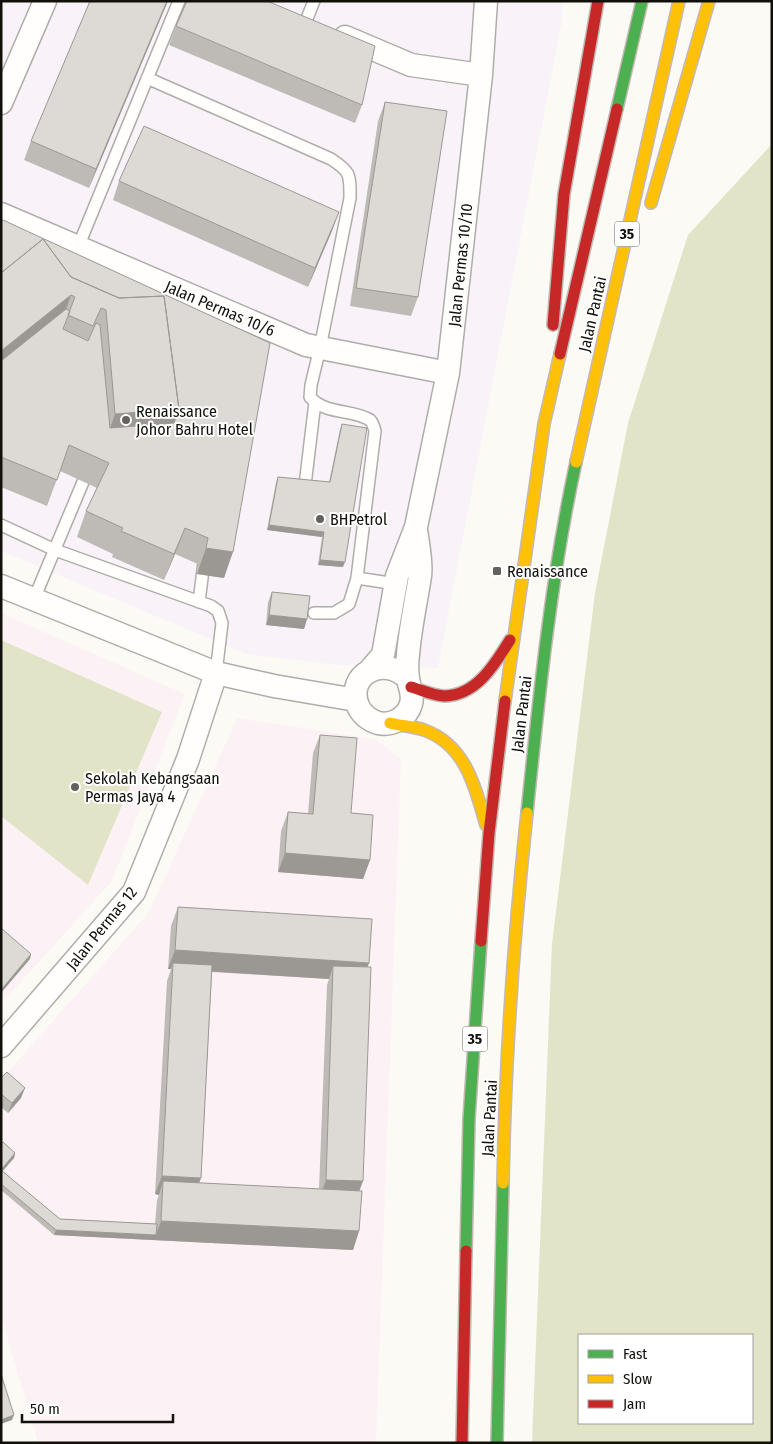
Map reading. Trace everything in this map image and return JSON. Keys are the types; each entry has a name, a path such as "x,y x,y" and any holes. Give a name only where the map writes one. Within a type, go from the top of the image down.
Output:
{"highway":[{"path":"544,424 564,194 598,1"},
{"name":"Jalan Pantai","path":"462,1443 469,1119 489,833 513,637 544,424 642,1"},
{"name":"Jalan Pantai","path":"497,1443 504,1121 520,875 539,696 565,513 679,1"},
{"path":"649,210 709,1"},
{"path":"575,466 627,286"},
{"path":"410,683 444,696 466,691 488,673 513,637"},
{"path":"390,723 427,731 452,746 469,770 489,833"}],"street":[{"path":"1,103 45,1"},
{"name":"Jalan Permas 10/10","path":"370,670 383,655 397,576 416,527 448,373 481,75 486,1"},
{"path":"303,12 412,65 481,75"},
{"name":"Jalan Permas 10/6","path":"1,214 306,345 448,373"},
{"name":"Jalan Permas 10/10","path":"410,683 407,656 421,572 416,527"},
{"path":"1,586 216,673 274,686 356,700"},
{"path":"386,667 402,673 410,683 411,705 406,714 398,720 390,723 372,721 364,716 359,708 356,700 358,683 370,670 386,667"},
{"name":"Jalan Permas 12","path":"1,1046 134,892 188,759 216,673"}],"lane":[{"path":"78,247 131,132 147,78 179,1"},
{"path":"147,78 331,159 345,168 350,181 350,198 340,221 320,348 310,385 310,397 319,406 369,420 373,424 375,431 357,578 349,604 334,613 314,613"},
{"path":"305,485 314,402"},
{"path":"34,600 84,482"},
{"path":"1,525 55,550 211,606 218,611 222,623 216,673"},
{"path":"199,602 206,554"},
{"path":"357,578 396,584"}],"shaded area":[{"path":"1,1 563,1 562,21 438,668 337,665 246,654 1,551"},
{"name":"Sekolah Kebangsaan Permas Jaya 4","path":"1,613 185,694 112,881 1,1004"},
{"path":"237,718 375,739 401,759 376,1443 38,1443 1,1316 1,1080 149,912"}],"green space":[{"path":"772,144 772,1443 532,1443 552,944 595,593 628,423 688,235"},
{"path":"1,640 162,712 88,885 1,816"}],"building":[{"path":"90,1 167,1 96,169 31,141"},
{"path":"187,1 267,1 375,46 362,105 176,26"},
{"path":"385,102 447,111 418,297 356,288"},
{"path":"144,126 339,212 315,268 119,181"},
{"name":"Renaissance Johor Bahru Hotel","path":"3,220 270,343 233,552 206,548 208,538 185,528 174,554 121,531 123,528 86,511 109,463 69,445 57,480 1,457 1,361 66,309 70,311 63,329 88,341 96,323 100,325 110,428 174,423 179,409 164,296 119,298 71,277 43,239 1,273 1,221"},
{"path":"43,239 71,277 119,298 164,296 179,409 115,414 106,310 101,308 93,326 68,315 75,297 71,295 1,351 1,273"},
{"path":"342,424 367,428 345,562 320,560 324,532 269,525 278,477 330,482"},
{"path":"272,592 310,596 307,619 269,615"},
{"path":"320,735 357,738 351,813 373,815 370,860 285,853 288,812 313,814"},
{"path":"178,907 372,919 369,963 175,950"},
{"path":"1,928 31,954 1,990 2,967"},
{"path":"173,963 212,965 201,1178 162,1176"},
{"path":"333,966 371,967 363,1181 326,1180"},
{"path":"7,1072 25,1088 12,1103 1,1094 1,1078"},
{"path":"3,1142 15,1153 1,1170 1,1145"},
{"path":"1,1170 60,1219 157,1224 156,1235 56,1230 1,1184"},
{"path":"163,1181 362,1191 359,1231 161,1221"},
{"path":"1,1374 14,1415 1,1420"}],"traffic: fast":[{"path":"617,109 642,1"},
{"path":"527,813 541,681 559,549 576,462"},
{"path":"466,1251 469,1119 481,941"},
{"path":"497,1443 503,1183"}],"traffic: slow":[{"path":"576,462 679,1"},
{"path":"651,203 709,1"},
{"path":"505,701 544,424 560,354"},
{"path":"390,723 424,730 450,746 467,769 473,782 486,825"},
{"path":"503,1183 511,998 527,813"}],"traffic: jam":[{"path":"553,325 564,194 598,1"},
{"path":"560,354 617,109"},
{"path":"411,687 441,696 467,690 484,677 510,640"},
{"path":"481,941 489,833 505,701"},
{"path":"462,1443 466,1251"}],"place":[{"name":"Renaissance Johor Bahru Hotel","path":"126,420"},
{"name":"BHPetrol","path":"320,519"},
{"name":"Renaissance","path":"497,571"},
{"name":"Sekolah Kebangsaan Permas Jaya 4","path":"75,787"}]}
